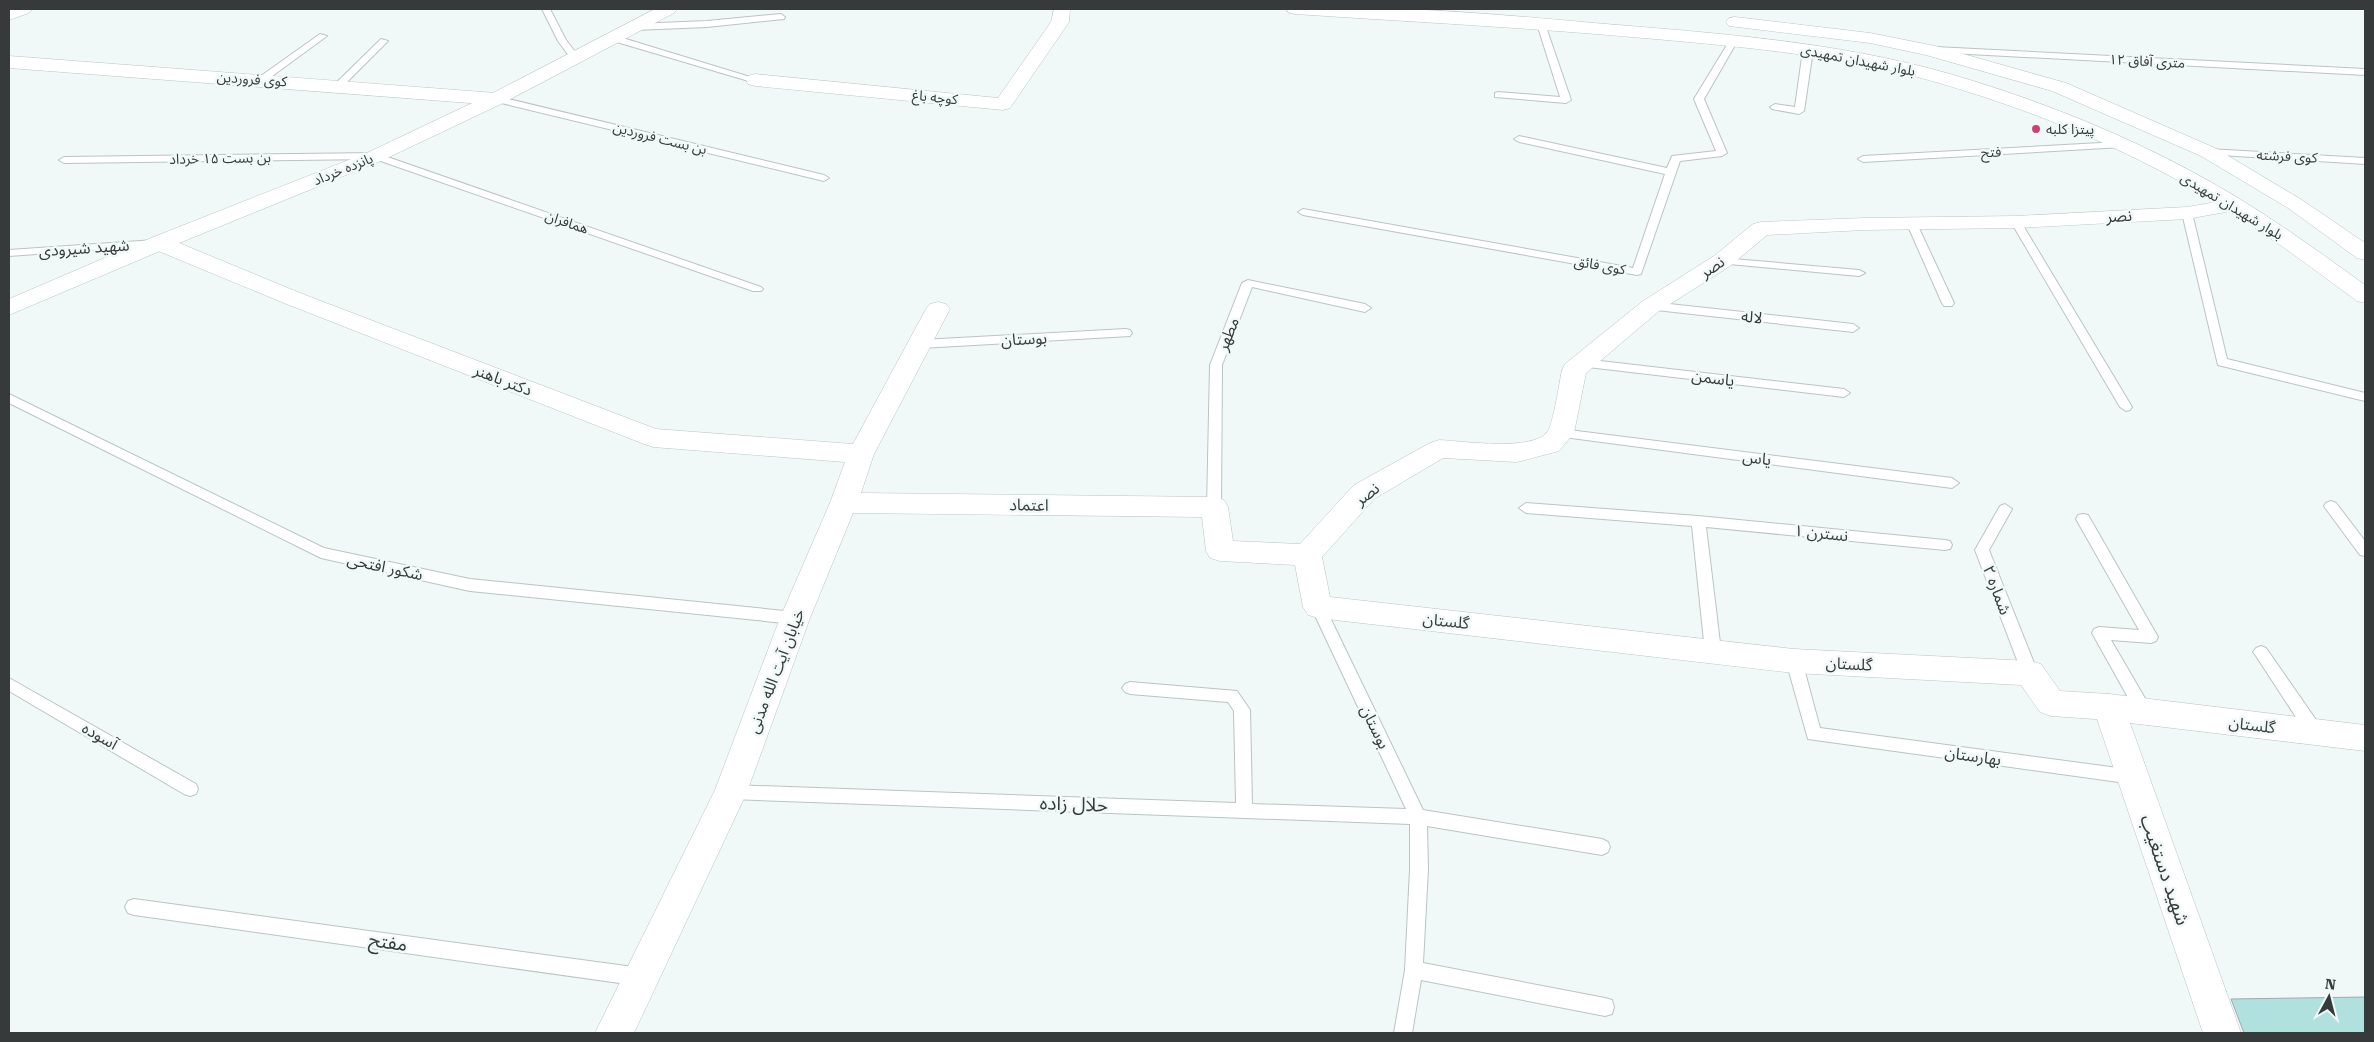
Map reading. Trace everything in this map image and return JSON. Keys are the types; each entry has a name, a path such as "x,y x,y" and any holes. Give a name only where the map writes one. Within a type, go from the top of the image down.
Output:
{"street":[{"path":"9,15 23,9"},
{"name":"پانزده خرداد","path":"9,308 159,243 376,156 496,99 668,9"},
{"name":"کوچه باغ","path":"755,80 1003,104 1060,22 1062,9"},
{"name":"بلوار شهیدان تمهیدی","path":"1295,9 1541,24 1734,40 1871,61 1944,78 2038,109 2159,162 2235,205 2302,250 2365,296"},
{"name":"بلوار شهیدان تمهیدی","path":"1717,20 1870,38 1929,50 2059,87 2208,152 2295,204 2365,253"},
{"name":"کوی فروردین","path":"9,62 338,85 496,99"},
{"name":"نصر","path":"1307,555 1364,492 1439,449 1517,452 1550,445 1561,433 1574,370 1652,306 1722,261 1761,230 1864,224 2016,222 2187,213 2235,205"},
{"name":"دکتر باهنر","path":"159,243 292,298 653,438 861,454"},
{"name":"خیابان آیت الله مدنی","path":"614,1033 731,792 795,618 844,503 861,454 938,309"},
{"name":"اعتماد","path":"844,503 1214,507"},
{"path":"1214,507 1220,551 1307,555"},
{"name":"بوستان","path":"1307,555 1318,607"},
{"name":"گلستان","path":"1318,607 1794,661 2030,673 2051,703 2109,707 2365,738"},
{"name":"شهید دستغیب","path":"2109,707 2132,778 2222,1033"}],"lane":[{"path":"546,9 562,41 575,58"},
{"path":"635,27 707,24 781,17"},
{"path":"1498,95 1566,100 1541,24"},
{"path":"261,80 323,36"},
{"path":"613,38 755,80"},
{"name":"کوی فائق","path":"1303,212 1638,272 1676,158 1722,153 1698,99 1734,40"},
{"path":"338,85 384,41"},
{"path":"1775,107 1799,111 1808,50"},
{"name":"۱۲ متری آفاق","path":"1929,50 2365,72"},
{"name":"بن بست فروردین","path":"496,99 824,178"},
{"path":"1519,139 1671,172"},
{"name":"فتح","path":"1862,159 2119,145"},
{"name":"کوی فرشته","path":"2208,152 2365,161"},
{"name":"بن بست ۱۵ خرداد","path":"64,160 376,156"},
{"name":"همافران","path":"376,156 757,289"},
{"path":"2187,213 2222,362 2365,397"},
{"path":"2016,222 2126,408"},
{"path":"1912,224 1948,302"},
{"name":"شهید شیرودی","path":"9,253 159,243"},
{"path":"1722,261 1859,273"},
{"name":"مطهر","path":"1214,507 1216,365 1248,283 1365,308"},
{"name":"لاله","path":"1652,306 1853,328"},
{"name":"بوستان","path":"921,344 1126,333"},
{"name":"یاسمن","path":"1582,363 1844,393"},
{"name":"شکور افتحی","path":"9,398 321,553 470,586 795,618"},
{"name":"یاس","path":"1561,433 1952,483"},
{"path":"2331,506 2365,551"},
{"name":"نسترن ۱","path":"1526,508 1698,521 1945,545"},
{"name":"شماره ۲","path":"2005,509 1982,550 2030,673"},
{"path":"2083,519 2151,637 2099,633 2145,712"},
{"path":"1698,521 1713,651"},
{"name":"بوستان","path":"1318,607 1418,817 1419,869 1414,970 1403,1033"},
{"path":"2261,652 2315,733"},
{"name":"بهارستان","path":"1794,661 1814,734 2132,778"},
{"name":"آسوده","path":"9,684 190,788"},
{"path":"1130,688 1232,696 1238,702 1242,710 1244,811"},
{"name":"حلال زاده","path":"731,792 1418,817 1602,847"},
{"name":"مفتح","path":"134,907 642,977"},
{"path":"1414,970 1605,1008"}],"building":[{"path":"2365,997 2365,1033 2244,1033 2231,999"}],"place":[{"name":"پیتزا کلبه","path":"2036,129"}]}
